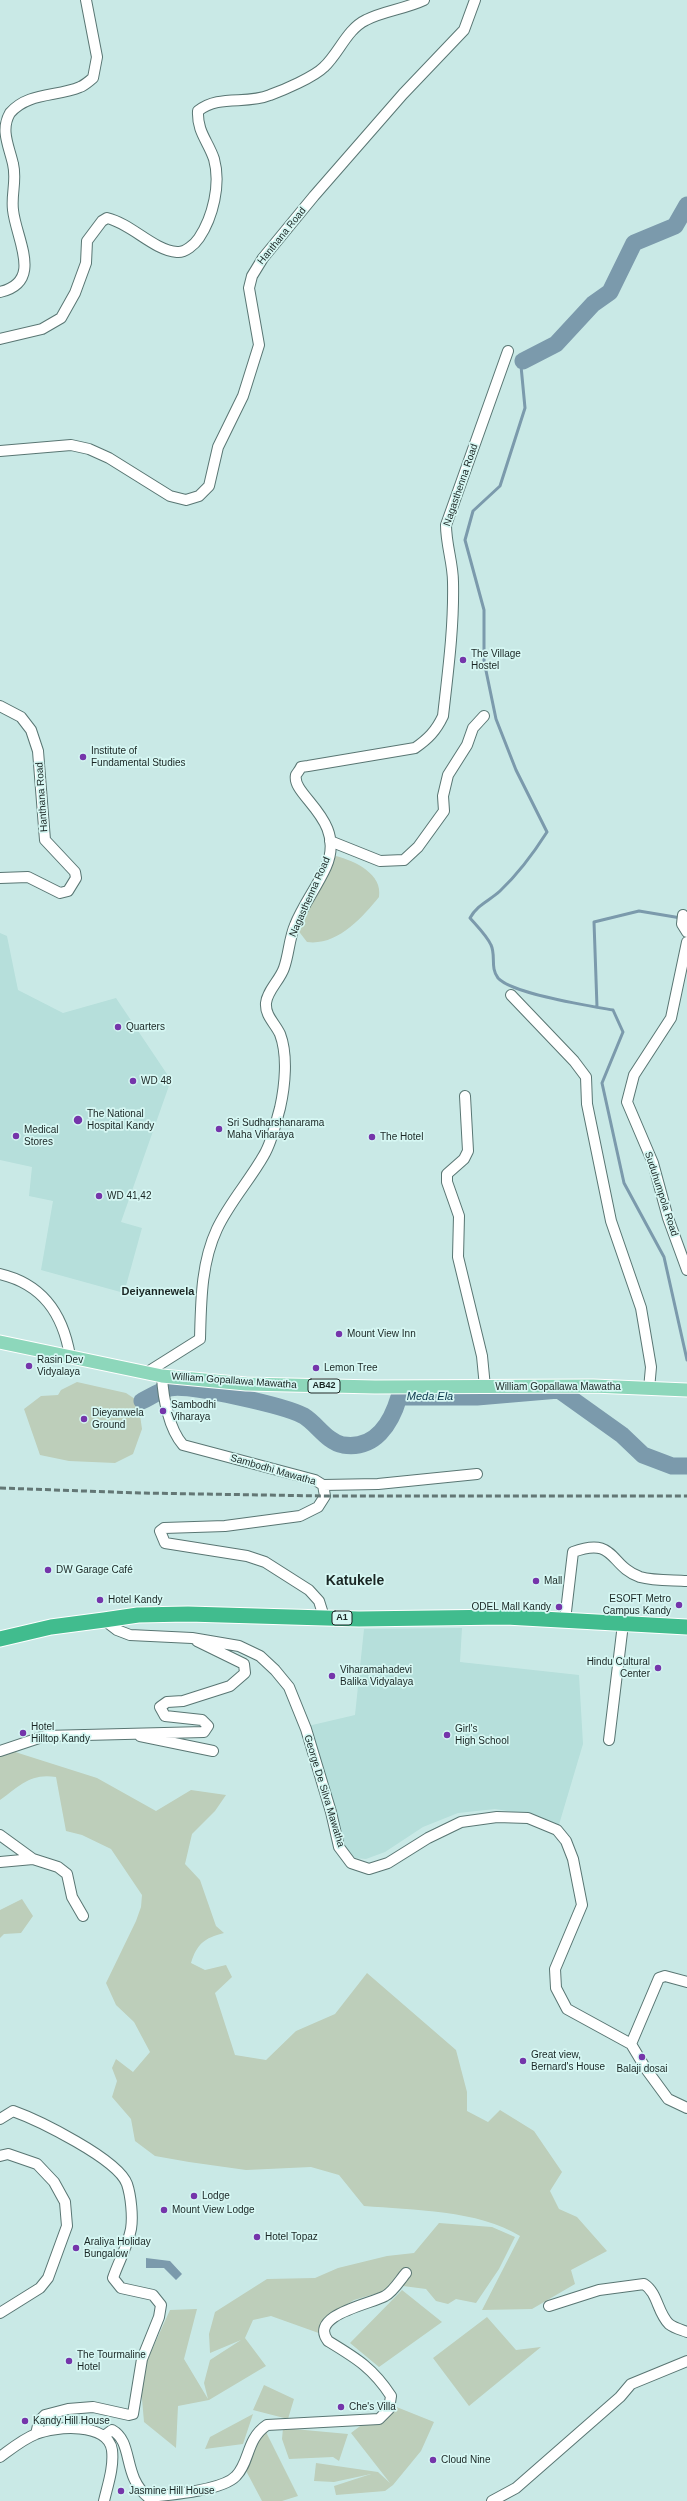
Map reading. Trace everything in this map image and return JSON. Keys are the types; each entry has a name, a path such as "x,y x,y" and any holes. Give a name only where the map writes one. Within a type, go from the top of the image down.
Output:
{"highway":[{"name":"A1","path":"0,1639 51,1627 138,1615 188,1614 324,1617 506,1617 687,1627"}],"main road":[{"name":"William Gopallawa Mawatha","path":"0,1342 146,1373 162,1380 301,1386 593,1386 687,1390"}],"street":[{"path":"0,292 19,283 24,274 25,264 12,209 15,176 4,139 4,123 10,112 25,100 81,87 93,78 97,57 86,0"},
{"path":"0,339 42,329 61,318 75,293 86,263 86,241 107,218 121,221 166,250 179,253 195,244 208,224 217,176 214,159 197,125 198,111 208,103 269,96 323,68 341,49 350,32 366,20 405,9 424,0"},
{"name":"Hanthana Road","path":"0,451 71,445 89,449 109,458 170,496 186,500 199,496 210,486 218,447 243,396 259,345 249,288 252,276 263,258 314,196 403,94 464,30 475,0"},
{"name":"Nagasthenna Road","path":"146,1373 200,1339 202,1288 217,1228 265,1154 280,1107 285,1059 280,1034 266,1012 266,1002 284,967 295,925 326,867 330,841 321,815 297,783 296,776 301,768 415,748 427,740 437,729 442,716 454,613 453,580 446,541 446,525 508,350"},
{"name":"Hanthana Road","path":"0,706 21,717 31,730 39,762 45,840 75,872 76,878 68,891 60,892 28,877 0,878"},
{"path":"330,841 380,861 404,860 418,847 444,811 443,796 448,775 467,745 473,728 484,716"},
{"name":"Suduhumpola Road","path":"687,942 684,968 671,1018 634,1075 627,1102 653,1163 668,1218 687,1270"},
{"path":"511,995 574,1061 586,1077 588,1111 611,1221 641,1308 651,1367 651,1389"},
{"path":"465,1096 468,1151 464,1159 447,1174 447,1182 459,1216 458,1257 482,1356 485,1387"},
{"path":"0,1274 24,1281 42,1294 64,1328 70,1356"},
{"name":"Sambodhi Mawatha","path":"162,1380 164,1395 177,1438 183,1445 315,1480 323,1485 325,1496 318,1507 300,1516 225,1526 164,1528 160,1531 165,1543 171,1546 247,1556 265,1562 309,1590 318,1601 324,1617"},
{"path":"323,1485 378,1484 477,1474"},
{"path":"565,1620 573,1552 596,1546 606,1550 640,1577 687,1580"},
{"name":"George De Silva Mawatha","path":"104,1620 116,1630 130,1635 192,1638 239,1646 260,1656 289,1687 316,1756 339,1847 351,1863 369,1870 388,1863 428,1838 461,1822 497,1817 528,1818 557,1830 566,1842 573,1859 582,1905 555,1969 556,1988 567,2009 631,2044"},
{"path":"609,1740 623,1624"},
{"path":"0,1751 45,1736 122,1732 204,1732 208,1726 202,1720 165,1716 160,1707 168,1702 183,1701 230,1686 245,1673 244,1664 192,1638"},
{"path":"122,1732 213,1751"},
{"path":"0,1835 33,1859 58,1867 67,1874 72,1897 83,1916"},
{"path":"0,1862 33,1859"},
{"path":"687,1982 665,1976 659,1978 631,2044 646,2069 668,2099 687,2108"},
{"path":"0,2119 13,2111 36,2120 104,2159 115,2169 126,2183 131,2229 113,2278 120,2288 153,2295 161,2305 159,2317 142,2359 133,2414 129,2415 93,2408 68,2410 45,2416 39,2422 36,2434"},
{"path":"0,2155 22,2158 37,2164 54,2182 65,2202 67,2226 48,2278 40,2288 0,2312"},
{"path":"104,2436 112,2430 120,2434 123,2439 132,2475 138,2489 148,2496 159,2496 222,2484 236,2476 258,2431 267,2425 313,2424 379,2419 389,2409 391,2396 380,2379 365,2364 328,2341 324,2336 324,2328 329,2321 343,2312 387,2296 406,2273"},
{"path":"549,2306 598,2290 644,2284 652,2289 660,2311 670,2325 687,2332"},
{"path":"492,2501 516,2488 620,2397 631,2384 687,2361"},
{"path":"0,2457 36,2434 67,2428 84,2429 104,2436 112,2448 111,2472 104,2501"}],"shaded area":[{"name":"The National Hospital Kandy","path":"0,933 7,936 18,990 63,1013 116,998 171,1080 121,1222 142,1228 124,1293 41,1270 53,1201 29,1196 32,1167 0,1160"},
{"name":"Girl's High School","path":"462,1628 460,1662 579,1675 583,1744 558,1828 526,1814 495,1809 458,1813 423,1827 385,1852 366,1859 353,1858 341,1847 308,1726 355,1715 364,1629"},
{"path":"146,2258 170,2261 182,2274 176,2280 164,2268 146,2268"}],"green space":[{"path":"336,856 359,865 372,875 377,882 379,897 357,922 348,929 329,940 307,942 297,929 330,861"},
{"name":"Dieyanwela Ground","path":"77,1382 126,1393 138,1401 142,1429 133,1454 115,1463 69,1461 40,1455 24,1409 41,1396 58,1395 61,1390"},
{"path":"12,1751 97,1778 156,1811 191,1790 226,1795 215,1811 192,1834 185,1864 200,1880 216,1926 224,1933 211,1937 202,1943 193,1956 191,1963 205,1970 226,1965 232,1977 215,1993 235,2055 266,2060 296,2031 335,2014 367,1973 456,2050 467,2092 467,2111 488,2122 500,2110 534,2131 562,2172 550,2191 559,2209 577,2217 607,2251 571,2270 575,2284 532,2309 482,2310 520,2236 503,2227 465,2216 424,2210 364,2206 339,2175 311,2167 246,2170 189,2162 155,2156 135,2141 131,2119 112,2097 117,2081 112,2068 116,2059 133,2072 150,2052 134,2022 116,2005 106,1983 136,1921 141,1907 142,1895 111,1849 82,1835 66,1831 56,1777 47,1776 32,1779 0,1800 0,1756"},
{"path":"22,1899 33,1916 21,1933 4,1934 0,1938 0,1910"},
{"path":"439,2223 492,2227 515,2237 499,2269 476,2303 456,2299 448,2304 436,2301 426,2289 403,2286 354,2300 328,2316 327,2336 271,2316 253,2320 245,2338 266,2366 209,2400 178,2406 176,2448 144,2422 140,2376 170,2310 197,2309 184,2359 208,2399 204,2383 210,2360 241,2340 210,2353 209,2334 215,2312 267,2279 315,2278 338,2268 387,2256 414,2253"},
{"path":"402,2290 442,2322 379,2367 350,2343"},
{"path":"487,2317 516,2350 541,2347 469,2406 433,2358"},
{"path":"264,2385 294,2399 288,2419 253,2410"},
{"path":"389,2404 434,2422 421,2451 393,2485 385,2491 336,2495 334,2486 371,2474 334,2482 314,2481 316,2463 378,2472 390,2483 351,2433"},
{"path":"253,2414 243,2444 205,2449 210,2437"},
{"path":"283,2428 348,2434 339,2461 333,2457 289,2459 282,2439"},
{"path":"265,2430 298,2496 282,2501 262,2501 244,2467"}],"waterway":[{"path":"523,361 556,344 593,304 610,292 634,243 675,226 687,205"},
{"path":"521,366 525,408 500,486 473,511 465,540 484,610 484,661 496,719 516,770 547,832 520,870 500,891 476,910 470,918 482,931 489,942 493,953 494,970 498,978 506,984 534,994 613,1010 623,1032 602,1083 624,1183 664,1257 687,1360"},
{"path":"597,1007 594,922 639,911 681,918"},
{"name":"Meda Ela","path":"142,1401 170,1388 196,1389 216,1392 294,1412 309,1419 327,1437 337,1443 343,1445 354,1445 373,1439 380,1433 391,1417 399,1397 477,1397 559,1390 622,1435 643,1455 672,1466 687,1466"}],"railway":[{"path":"0,1488 140,1493 325,1496 687,1496"}],"place":[{"name":"The Village Hostel","path":"463,660"},
{"name":"Institute of Fundamental Studies","path":"83,757"},
{"name":"Quarters","path":"118,1027"},
{"name":"WD 48","path":"133,1081"},
{"name":"The National Hospital Kandy","path":"78,1120"},
{"name":"Sri Sudharshanarama Maha Viharaya","path":"219,1129"},
{"name":"Medical Stores","path":"16,1136"},
{"name":"The Hotel","path":"372,1137"},
{"name":"WD 41,42","path":"99,1196"},
{"name":"Mount View Inn","path":"339,1334"},
{"name":"Rasin Dev Vidyalaya","path":"29,1366"},
{"name":"Lemon Tree","path":"316,1368"},
{"name":"Sambodhi Viharaya","path":"163,1411"},
{"name":"Dieyanwela Ground","path":"84,1419"},
{"name":"DW Garage Café","path":"48,1570"},
{"name":"Mall","path":"536,1581"},
{"name":"Hotel Kandy","path":"100,1600"},
{"name":"ESOFT Metro Campus Kandy","path":"679,1605"},
{"name":"ODEL Mall Kandy","path":"559,1607"},
{"name":"Hindu Cultural Center","path":"658,1668"},
{"name":"Viharamahadevi Balika Vidyalaya","path":"332,1676"},
{"name":"Hotel Hilltop Kandy","path":"23,1733"},
{"name":"Girl's High School","path":"447,1735"},
{"name":"Balaji dosai","path":"642,2057"},
{"name":"Great view, Bernard's House","path":"523,2061"},
{"name":"Lodge","path":"194,2196"},
{"name":"Mount View Lodge","path":"164,2210"},
{"name":"Hotel Topaz","path":"257,2237"},
{"name":"Araliya Holiday Bungalow","path":"76,2248"},
{"name":"The Tourmaline Hotel","path":"69,2361"},
{"name":"Che's Villa","path":"341,2407"},
{"name":"Kandy Hill House","path":"25,2421"},
{"name":"Cloud Nine","path":"433,2460"},
{"name":"Jasmine Hill House","path":"121,2491"}],"district":[{"name":"Deiyannewela","path":"158,1292"},
{"name":"Katukele","path":"355,1581"}]}
